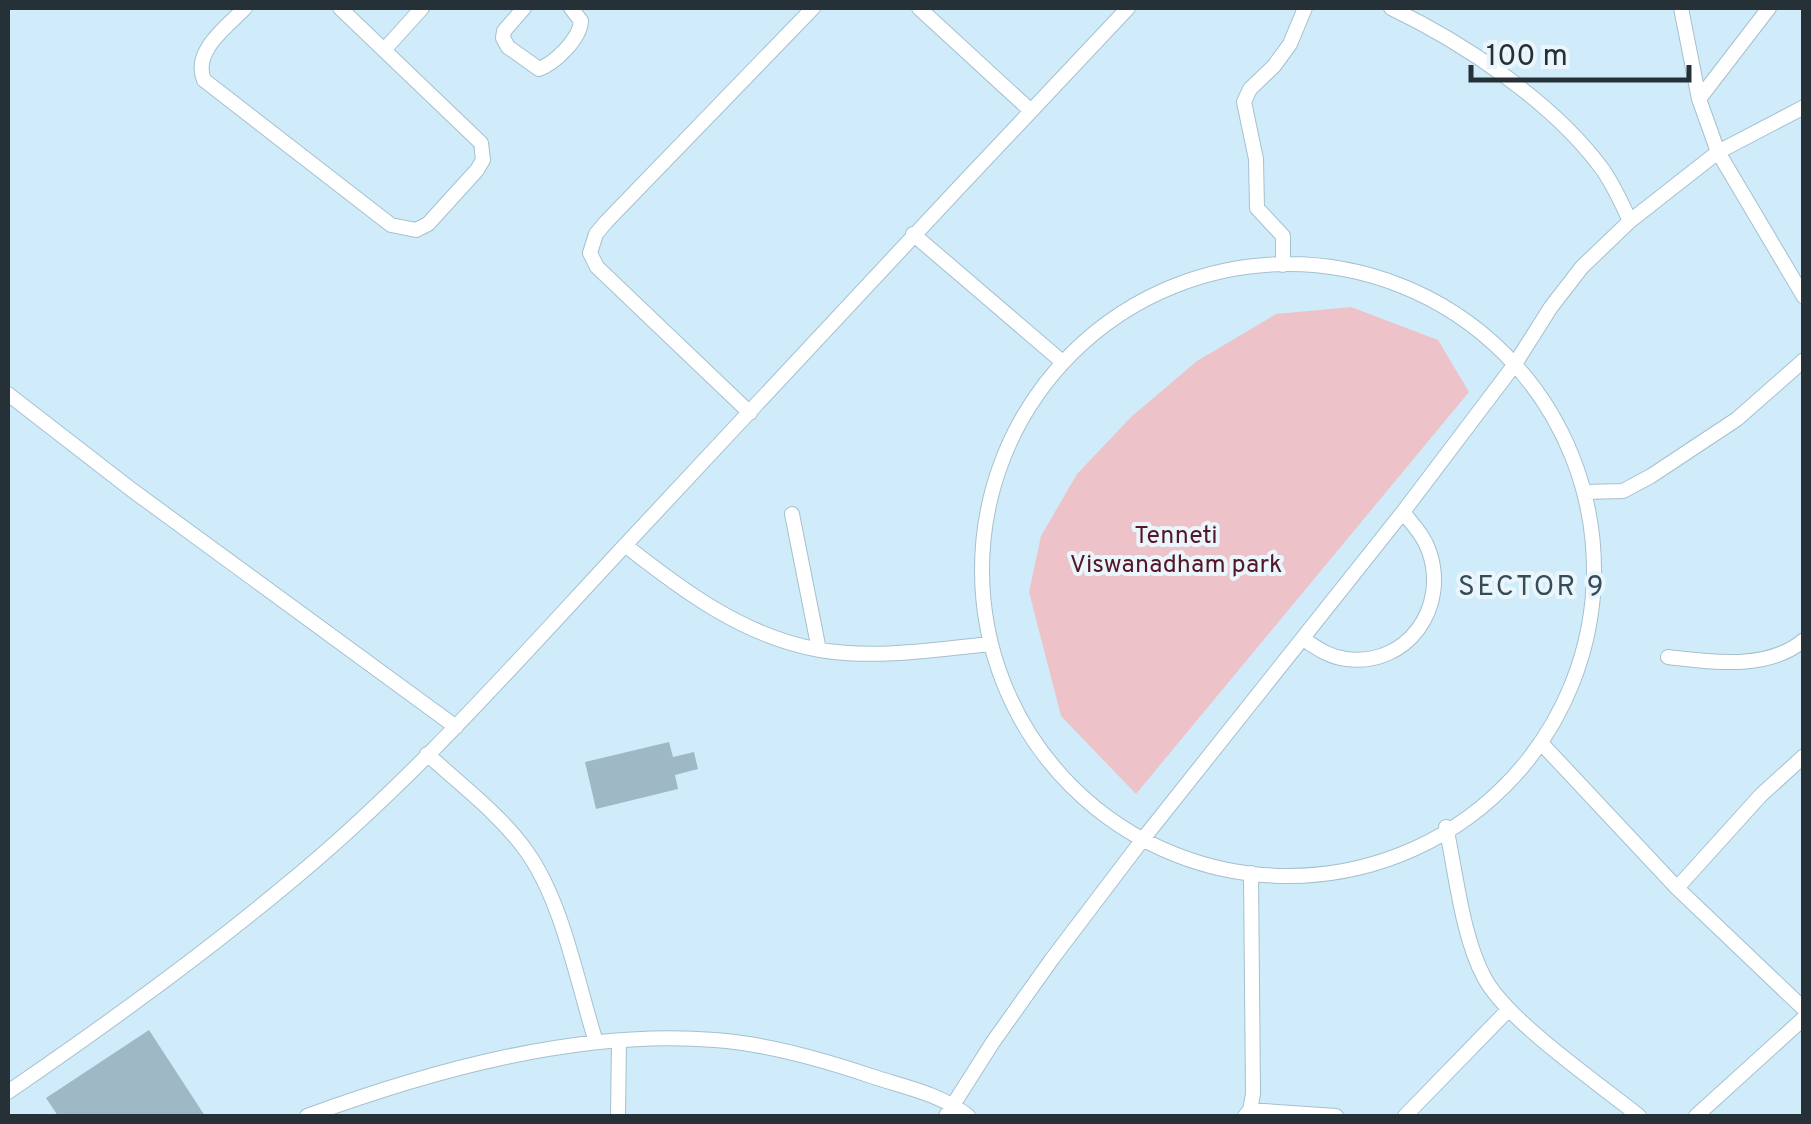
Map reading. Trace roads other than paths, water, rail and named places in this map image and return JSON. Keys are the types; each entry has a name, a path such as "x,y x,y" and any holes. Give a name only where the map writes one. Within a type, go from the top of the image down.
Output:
{"street":[{"path":"245,8 201,59 204,80 391,225 416,230 428,224 477,170 484,150 476,135 340,8"},
{"path":"385,49 422,8"},
{"path":"520,8 502,38 538,70 548,66 580,31 581,21 571,8"},
{"path":"750,413 597,267 590,253 596,234 606,222 814,8"},
{"path":"919,8 1031,111"},
{"path":"8,1092 123,1013 288,884 456,727 1128,8"},
{"path":"1283,266 1283,236 1257,208 1257,167 1244,102 1250,89 1290,44 1306,8"},
{"path":"1391,8 1487,64 1550,114 1598,164 1630,221"},
{"path":"1682,8 1699,99 1718,152 1804,297"},
{"path":"1699,99 1769,8"},
{"path":"949,1110 1032,986 1143,838 1403,512 1515,364 1551,306 1582,267 1630,221 1718,152 1804,107"},
{"path":"913,234 1060,360"},
{"path":"1283,266 1346,272 1400,286 1470,324 1515,364 1556,422 1585,492 1596,548 1598,616 1586,660 1543,744 1483,804 1416,846 1342,866 1252,873 1196,861 1143,838 1076,796 1036,754 1002,693 990,644 983,560 990,494 1017,421 1060,360 1102,323 1154,296 1243,269 1283,266"},
{"path":"1585,492 1623,492 1651,476 1737,419 1804,360"},
{"path":"8,394 132,490 456,727"},
{"path":"1303,639 1325,654 1363,660 1384,656 1419,631 1433,600 1434,570 1420,532 1403,512"},
{"path":"792,514 819,650"},
{"path":"625,545 688,594 725,616 770,636 819,650 872,654 990,644"},
{"path":"1668,657 1721,663 1769,656 1802,646"},
{"path":"1543,744 1677,888 1804,1009"},
{"path":"428,754 507,829 542,876 596,1042"},
{"path":"1677,888 1760,795 1804,756"},
{"path":"1446,827 1474,956 1484,979 1508,1009 1639,1116"},
{"path":"1252,873 1253,1094 1247,1114 1336,1116"},
{"path":"1405,1116 1508,1009"},
{"path":"1705,1114 1804,1018"},
{"path":"307,1116 456,1070 596,1042 714,1040 779,1049 968,1116"},
{"path":"618,1116 619,1042"},
{"path":"351,1100 358,1116"}],"district":[{"name":"SECTOR 9","path":"1532,588"}],"park label":[{"name":"Tenneti Viswanadham park","path":"1176,552"}]}
